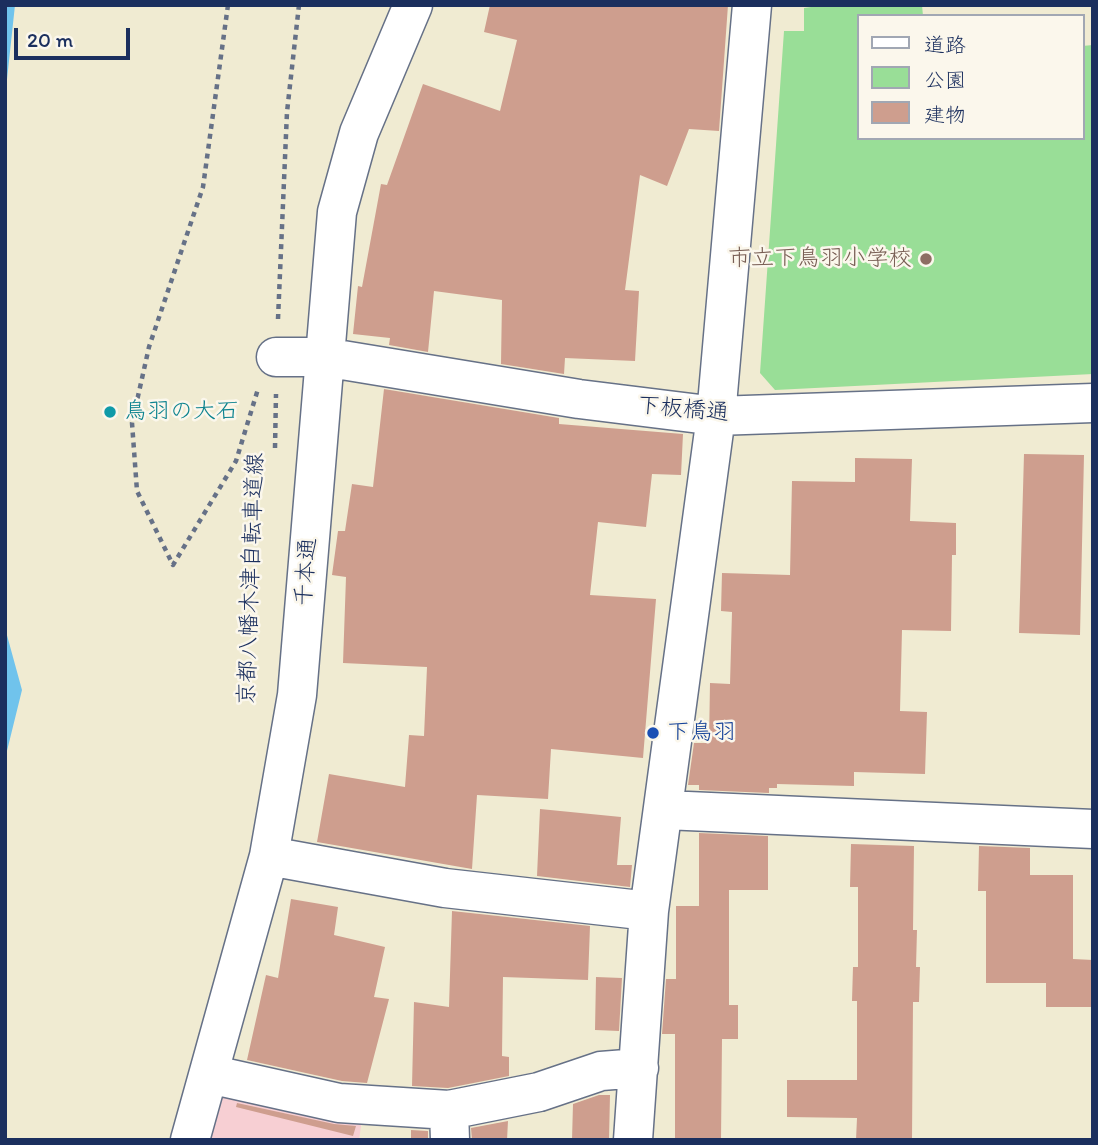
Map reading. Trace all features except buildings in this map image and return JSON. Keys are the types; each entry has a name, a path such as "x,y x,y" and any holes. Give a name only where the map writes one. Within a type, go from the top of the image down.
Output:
{"street":[{"name":"千本通","path":"190,1140 269,856 297,695 337,212 359,133 413,5"},
{"path":"633,1140 649,911 665,810 716,416 752,5"},
{"name":"下板橋通","path":"276,357 324,357 579,399 716,416 1093,403"},
{"path":"665,810 1093,829"},
{"path":"269,856 444,888 649,911"},
{"path":"209,1074 450,1125 601,1071 639,1068"}],"path":[{"path":"228,5 203,187 149,347 132,423 137,491 173,565 236,461 262,375 276,357"},
{"name":"京都八幡木津自転車道線","path":"275,450 276,357 287,112 299,5"}],"shaded area":[{"path":"223,1094 363,1113 359,1140 210,1140"}],"green space":[{"name":"市立下鳥羽小学校","path":"825,5 922,5 923,14 856,14 856,140 1084,140 1084,46 1093,45 1093,374 775,390 760,373 784,31 804,31 804,8"}],"water":[{"path":"5,5 15,5 5,98"},
{"path":"5,628 22,690 5,759"}],"place":[{"name":"市立下鳥羽小学校","path":"926,259"},
{"name":"鳥羽の大石","path":"110,412"},
{"name":"下鳥羽","path":"653,733"}]}
